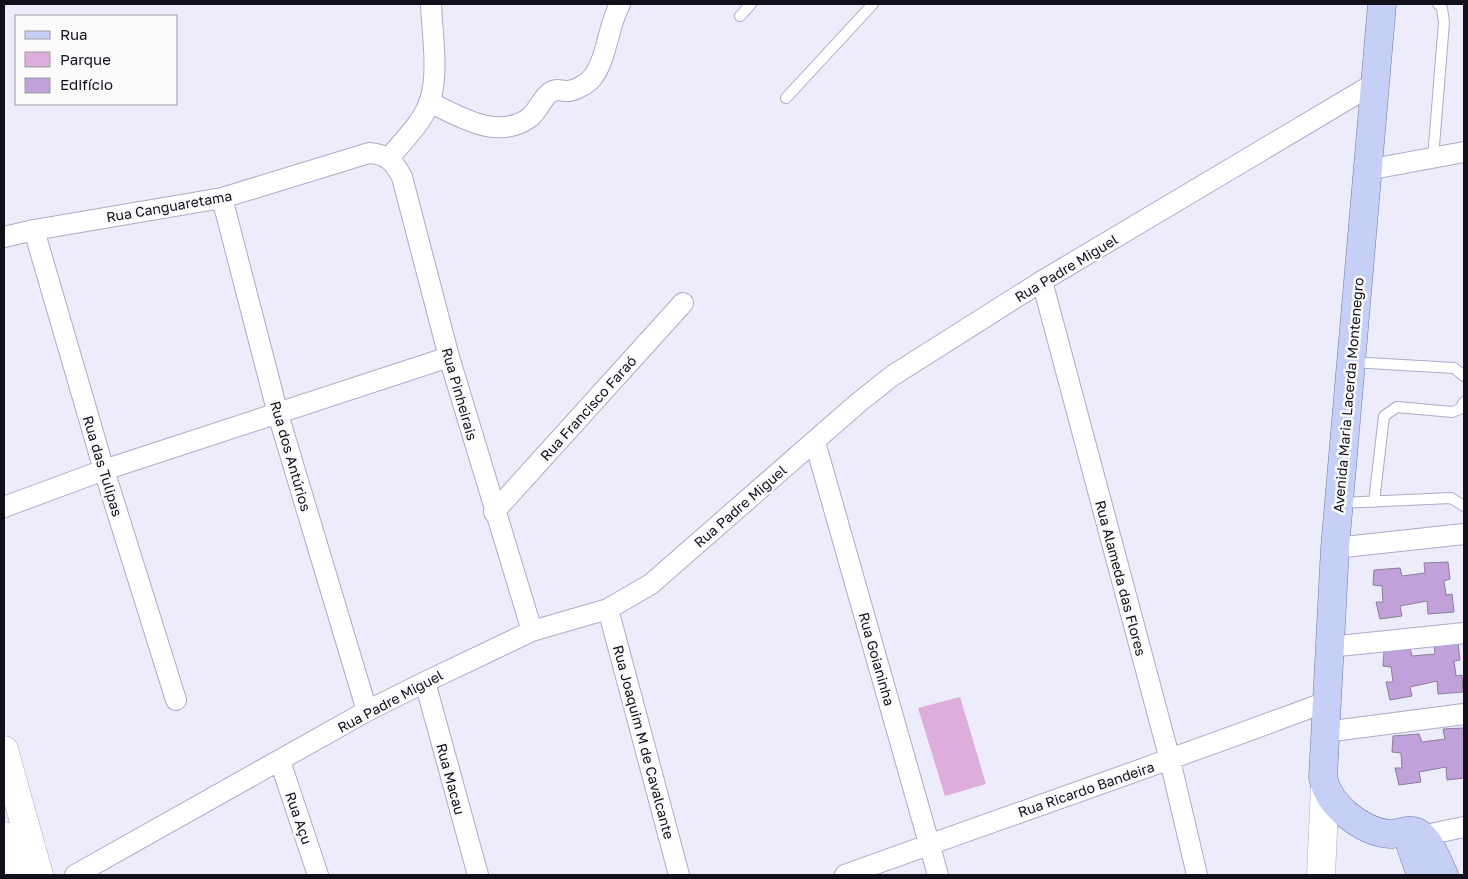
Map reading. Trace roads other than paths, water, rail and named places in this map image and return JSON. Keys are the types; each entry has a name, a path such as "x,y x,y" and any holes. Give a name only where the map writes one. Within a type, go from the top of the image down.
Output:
{"main road":[{"name":"Avenida Maria Lacerda Montenegro","path":"1321,875 1326,702 1335,548 1382,4"},
{"path":"4,750 39,875"},
{"path":"1325,786 1332,798 1352,819 1378,832 1410,836 1444,875"},
{"path":"4,836 15,875"},
{"path":"1410,836 1421,875"}],"street":[{"path":"389,158 416,126 429,102 434,76 431,4"},
{"path":"429,102 478,125 492,128 519,124 530,118 549,92 557,89 568,92 580,87 592,78 620,4"},
{"name":"Rua Padre Miguel","path":"75,875 367,711 532,631 608,609 651,584 892,376 1042,281 1375,82"},
{"path":"1367,170 1464,152"},
{"name":"Rua Canguaretama","path":"4,237 34,230 222,198 369,153 381,154 389,158"},
{"name":"Rua Pinheirais","path":"389,158 402,177 448,357 532,631"},
{"name":"Rua dos Antúrios","path":"222,198 278,414 367,711"},
{"name":"Rua das Tulipas","path":"34,230 104,470 176,700"},
{"name":"Rua Alameda das Flores","path":"1042,281 1170,760 1197,875"},
{"name":"Rua Francisco Faraó","path":"494,512 682,304"},
{"path":"4,508 104,470 448,357"},
{"name":"Rua Goianinha","path":"815,442 938,875"},
{"path":"1335,548 1464,534"},
{"name":"Rua Joaquim M de Cavalcante","path":"608,609 680,875"},
{"path":"1329,647 1464,633"},
{"name":"Rua Macau","path":"425,682 478,875"},
{"name":"Rua Ricardo Bandeira","path":"845,875 1042,803 1170,760 1326,702"},
{"path":"1325,732 1464,714"},
{"name":"Rua Açu","path":"280,761 318,875"},
{"path":"1410,836 1464,827"}],"lane":[{"path":"740,16 751,4"},
{"path":"786,98 873,4"},
{"path":"1433,158 1444,22 1442,8 1438,4"},
{"path":"1351,362 1454,368 1464,376"},
{"path":"1374,502 1384,416 1397,406 1452,412 1460,409 1464,402"},
{"path":"1339,503 1451,498 1464,506"}]}
